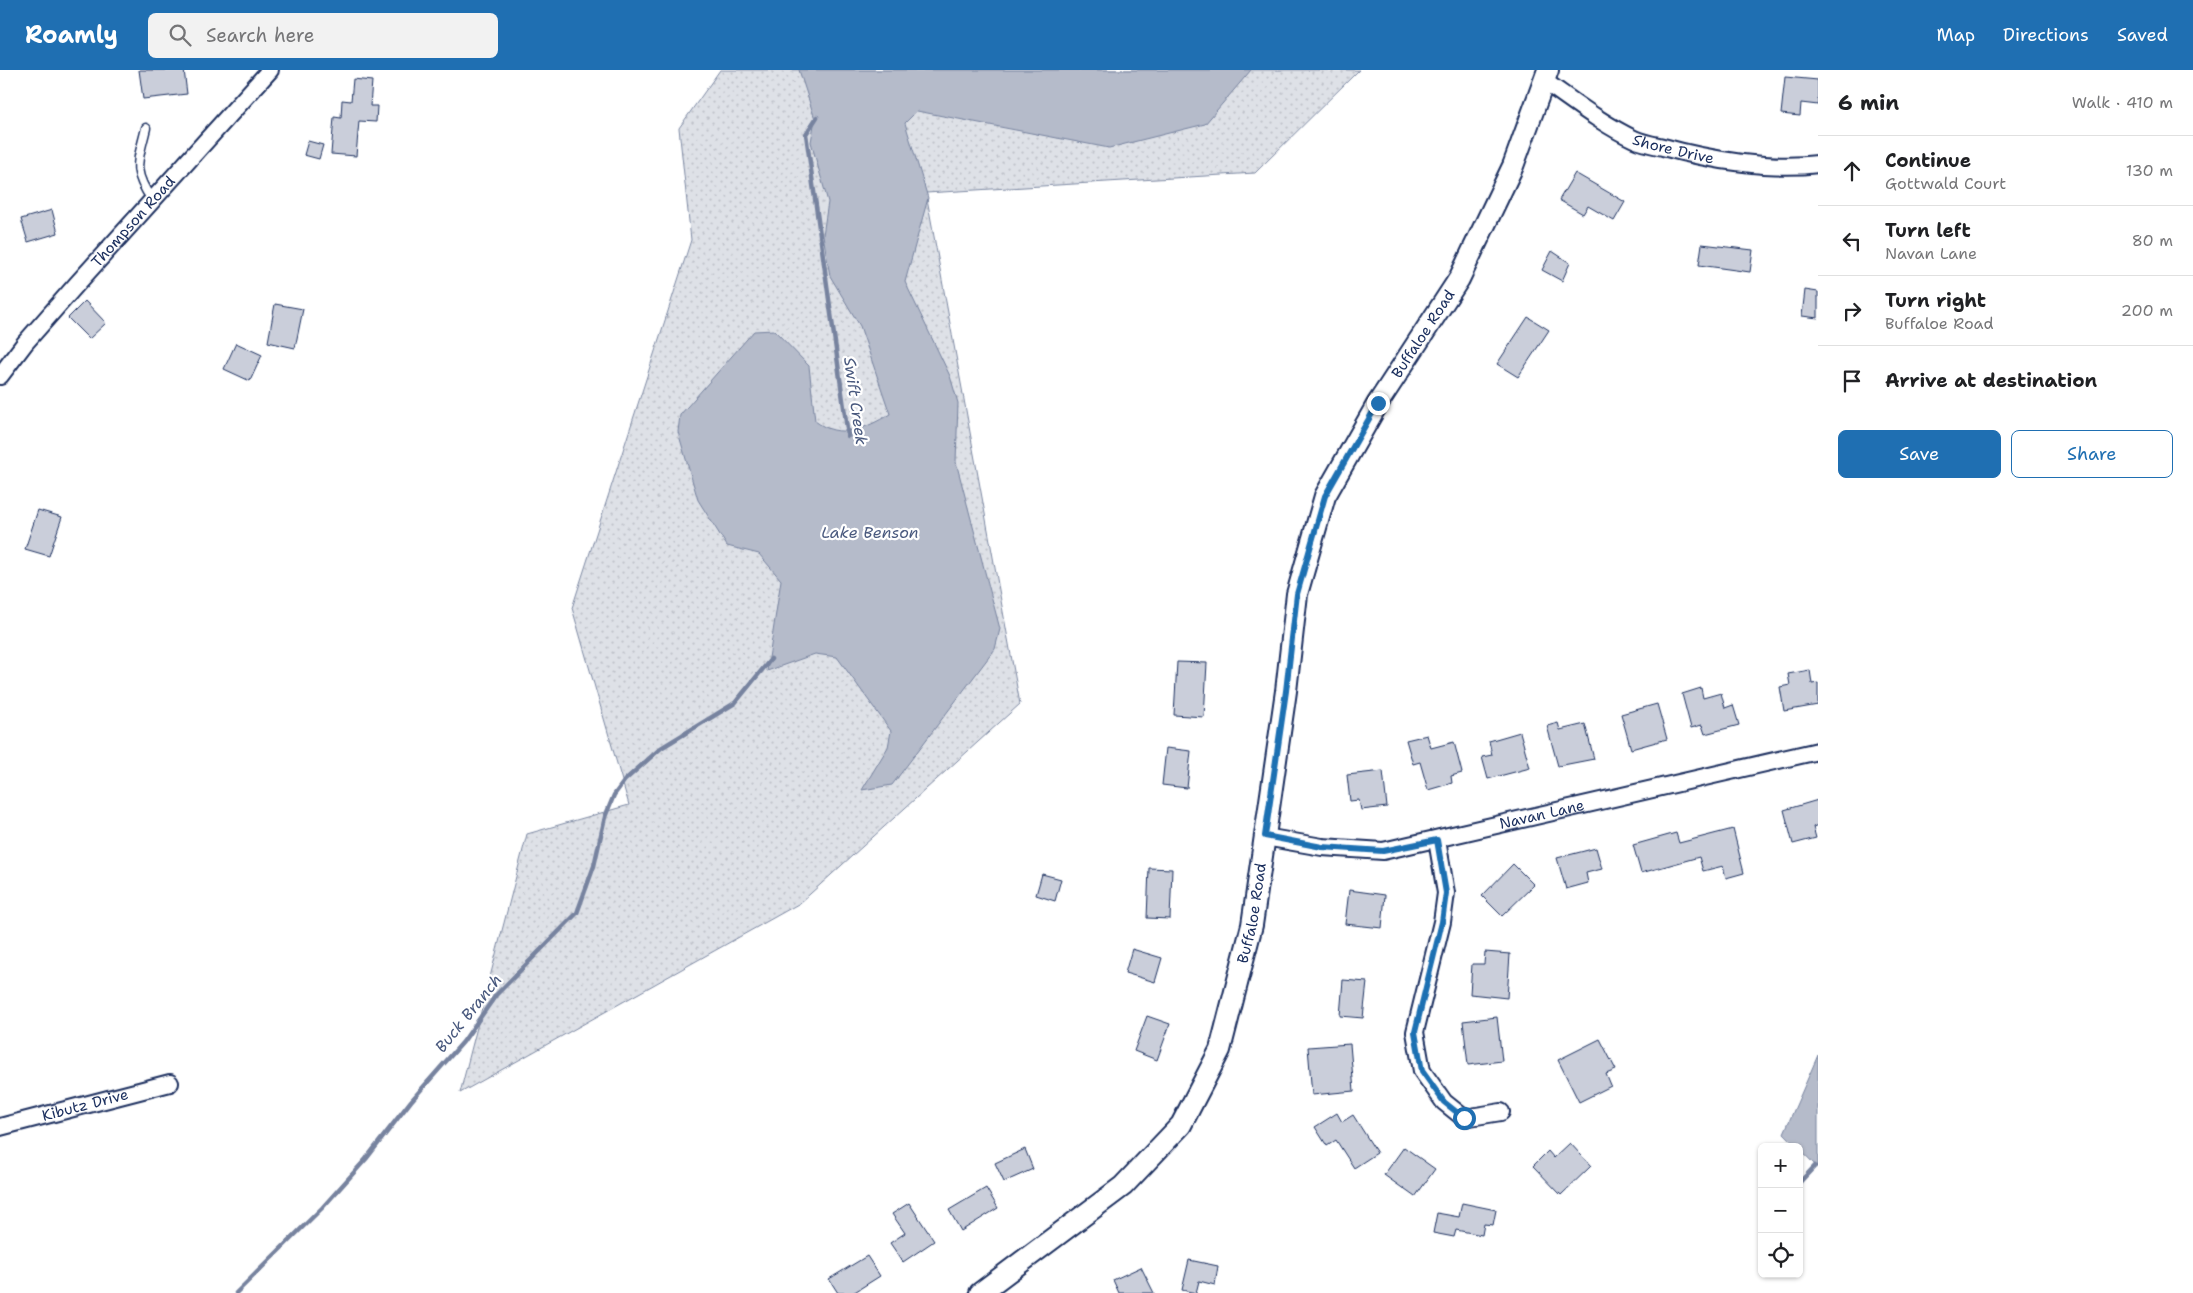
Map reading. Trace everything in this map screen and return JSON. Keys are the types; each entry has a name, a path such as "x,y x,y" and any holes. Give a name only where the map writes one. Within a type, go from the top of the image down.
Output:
{"street":[{"name":"Thompson Road","path":"0,375 152,200 270,70"},
{"name":"Shore Drive","path":"1546,75 1583,108 1635,140 1681,152 1748,162 1794,167 1818,164"},
{"name":"Buffaloe Road","path":"980,1293 1123,1186 1181,1125 1220,1050 1252,925 1286,691 1297,594 1325,496 1378,403 1459,279 1513,166 1546,75"},
{"name":"Navan Lane","path":"1265,836 1322,847 1383,851 1818,751"},
{"path":"1437,840 1446,893 1442,922 1415,1032 1422,1071 1444,1102 1464,1118 1501,1112"},
{"name":"Kibutz Drive","path":"0,1127 170,1083"}],"lane":[{"path":"146,128 136,166 140,182 152,200"}],"shaded area":[{"path":"720,70 1359,70 1255,173 926,193 1020,704 800,903 460,1093 527,834 629,805 572,608 691,240 679,128"}],"water":[{"name":"Lake Benson","path":"799,70 1251,70 1205,124 1109,148 917,111 905,123 928,198 905,282 950,376 958,403 956,462 1000,629 995,649 892,785 862,790 888,747 891,731 837,657 815,654 767,671 781,580 759,554 727,546 698,500 678,432 680,415 754,331 774,330 809,366 815,421 824,427 843,431 852,430 862,428 890,414 860,326 830,276 823,235 828,202 811,142 815,119"},
{"path":"1818,1055 1818,1168 1803,1153 1803,1143 1794,1143 1784,1133"}],"building":[{"path":"139,70 184,70 187,94 143,99"},
{"path":"1785,77 1818,80 1818,105 1801,103 1800,116 1781,114"},
{"path":"353,79 372,81 370,106 377,106 376,122 359,121 356,156 331,154 334,117 341,118 342,100 351,101"},
{"path":"308,141 323,145 319,159 304,155"},
{"path":"1575,173 1625,202 1614,221 1588,206 1583,214 1559,200"},
{"path":"52,210 58,233 28,242 21,219"},
{"path":"1702,244 1753,250 1750,272 1699,265"},
{"path":"1552,251 1570,263 1562,281 1542,270"},
{"path":"1805,290 1818,292 1818,318 1802,316"},
{"path":"85,301 106,323 89,339 68,318"},
{"path":"275,304 303,309 295,348 268,342"},
{"path":"1528,317 1549,330 1518,377 1497,364"},
{"path":"236,343 262,355 250,381 224,369"},
{"path":"38,510 62,517 49,556 25,549"},
{"path":"1177,662 1207,663 1204,717 1174,715"},
{"path":"1810,670 1812,684 1818,683 1818,705 1784,711 1780,687 1790,685 1788,674"},
{"path":"1701,688 1703,698 1721,693 1725,708 1733,705 1739,725 1705,734 1702,725 1691,728 1682,694"},
{"path":"1657,704 1667,739 1631,749 1621,714"},
{"path":"1558,723 1560,730 1585,724 1594,759 1558,766 1547,726"},
{"path":"1520,732 1530,768 1488,779 1482,757 1492,755 1489,741"},
{"path":"1427,735 1431,748 1454,742 1462,773 1451,776 1452,783 1428,790 1420,762 1413,764 1406,740"},
{"path":"1166,748 1191,751 1187,788 1162,785"},
{"path":"1383,771 1387,807 1361,810 1359,800 1350,801 1347,775"},
{"path":"1818,800 1818,825 1813,827 1816,838 1793,844 1784,810"},
{"path":"1733,829 1744,873 1726,878 1723,866 1703,871 1699,857 1641,873 1633,845 1676,833 1679,843"},
{"path":"1596,848 1602,869 1586,873 1588,883 1566,889 1557,858"},
{"path":"1513,864 1534,885 1502,916 1482,896"},
{"path":"1149,868 1172,869 1170,919 1147,918"},
{"path":"1042,874 1061,879 1055,901 1036,895"},
{"path":"1349,890 1385,895 1382,928 1345,924"},
{"path":"1132,949 1162,958 1155,982 1125,973"},
{"path":"1485,952 1510,954 1507,998 1470,994 1472,964 1484,964"},
{"path":"1343,980 1367,982 1363,1018 1340,1016"},
{"path":"1147,1016 1170,1024 1157,1060 1134,1051"},
{"path":"1497,1017 1502,1061 1468,1065 1463,1021"},
{"path":"1600,1039 1616,1070 1606,1074 1611,1086 1579,1102 1558,1060"},
{"path":"1350,1044 1354,1091 1312,1095 1308,1047"},
{"path":"1337,1113 1342,1122 1353,1115 1377,1153 1354,1168 1336,1140 1327,1146 1315,1127"},
{"path":"1570,1143 1591,1166 1561,1195 1533,1166 1548,1151 1554,1158"},
{"path":"1404,1147 1435,1169 1415,1197 1384,1175"},
{"path":"1025,1149 1033,1169 1004,1182 995,1163"},
{"path":"986,1188 998,1208 961,1231 949,1210"},
{"path":"909,1203 934,1241 903,1262 890,1243 905,1233 892,1214"},
{"path":"1462,1203 1496,1210 1493,1225 1484,1224 1482,1235 1456,1230 1454,1237 1433,1233 1437,1213 1459,1217"},
{"path":"867,1256 880,1276 853,1293 838,1293 829,1279"},
{"path":"1189,1260 1218,1266 1215,1285 1199,1281 1196,1293 1182,1290"},
{"path":"1141,1267 1154,1293 1119,1293 1113,1280"}],"waterway":[{"name":"Swift Creek","path":"817,117 806,134 848,436"},
{"name":"Buck Branch","path":"236,1293 322,1208 366,1159 411,1101 463,1042 496,995 577,913 594,866 605,817 614,795 625,780 661,748 735,703 771,659"},
{"path":"1803,1179 1815,1166"}],"route":[{"path":"1378,403 1325,496 1297,594 1286,691 1265,836 1322,847 1383,851 1437,840 1446,893 1442,922 1415,1032 1422,1071 1444,1102 1464,1118"}]}
